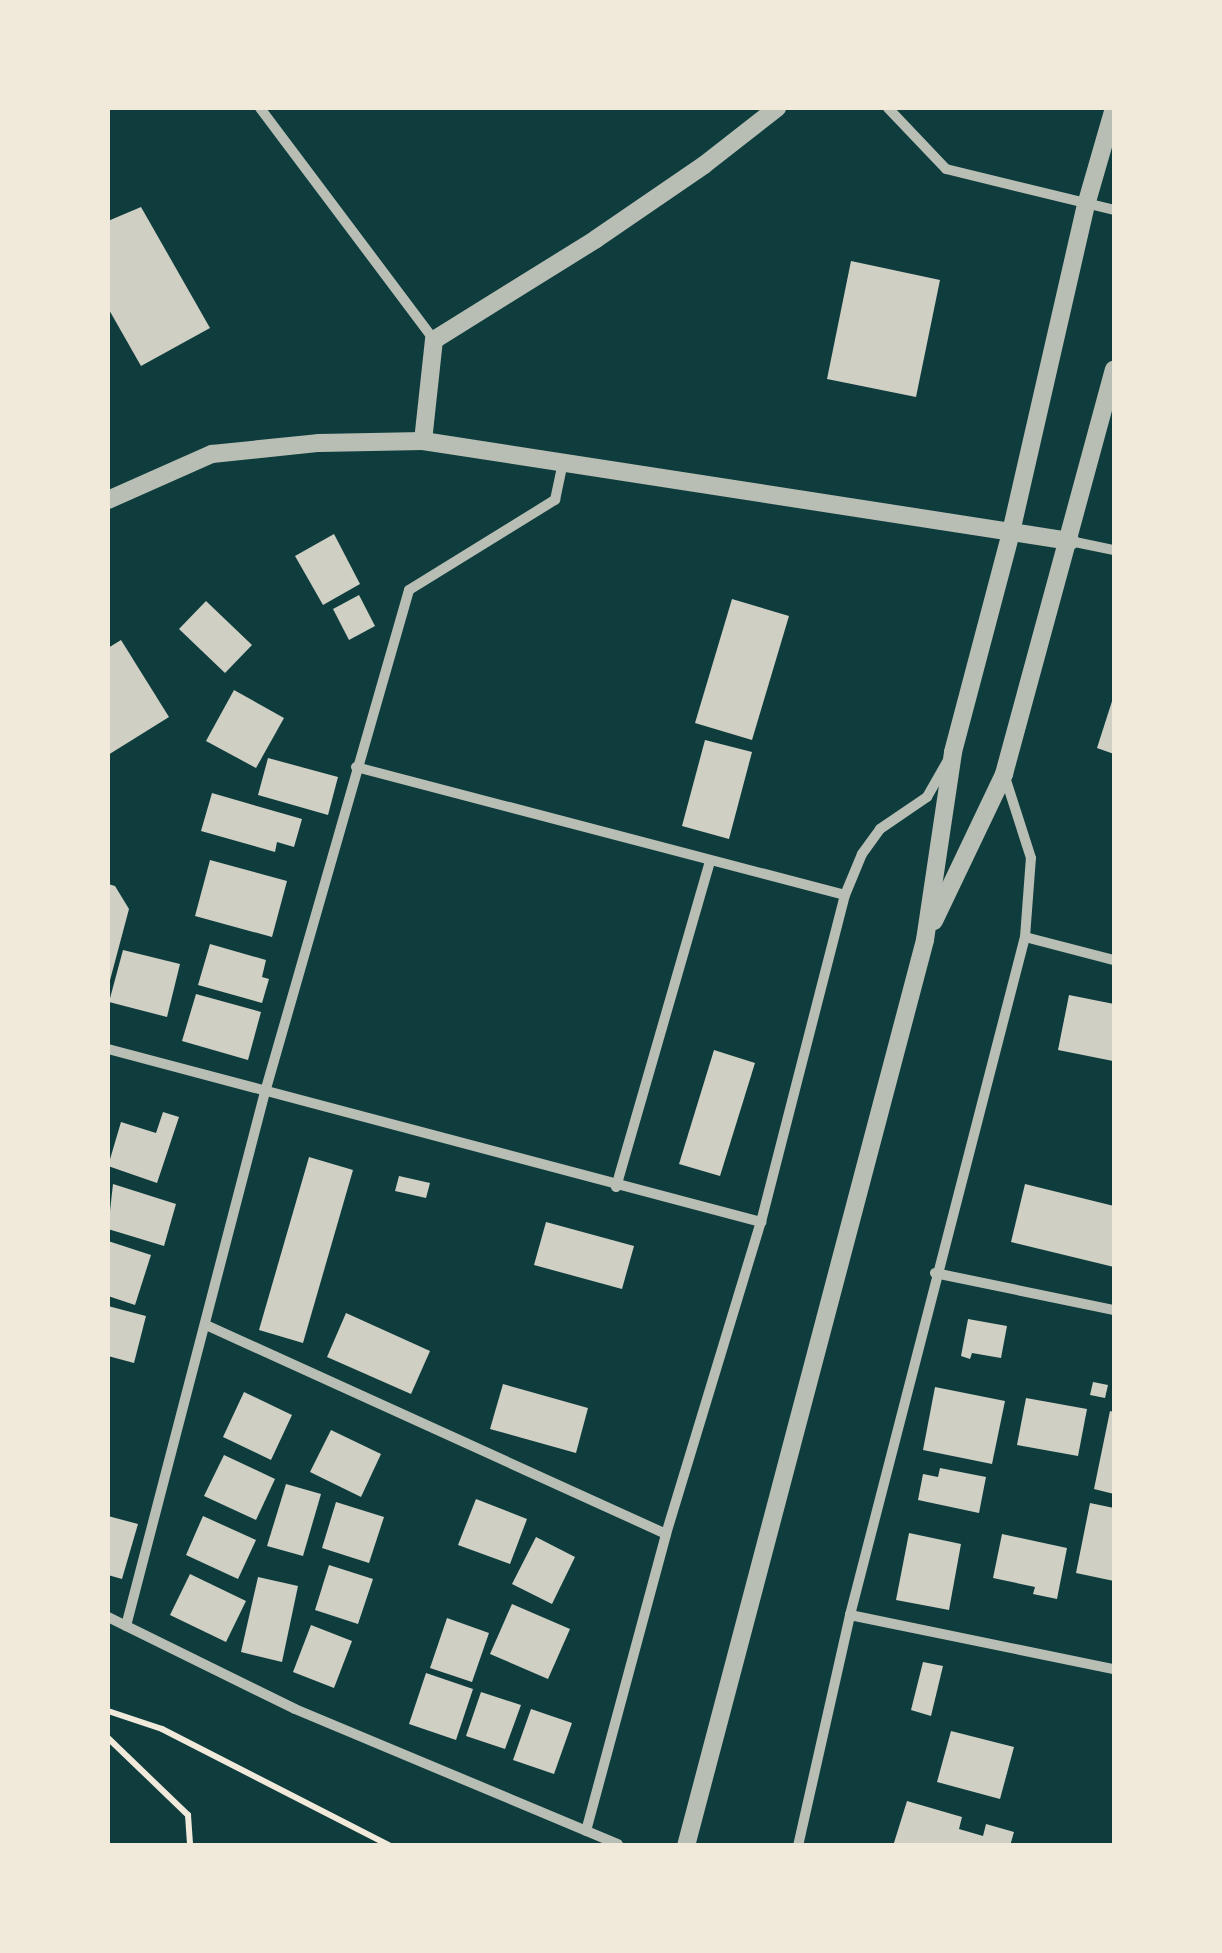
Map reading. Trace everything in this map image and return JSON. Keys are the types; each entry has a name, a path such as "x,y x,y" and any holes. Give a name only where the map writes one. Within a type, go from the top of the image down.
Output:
{"street":[{"path":"260,108 434,340 422,441"},
{"path":"434,340 627,218 777,108"},
{"path":"888,108 946,169 1114,210"},
{"path":"686,1846 926,940 953,752 1012,532 1086,204 1114,108"},
{"path":"926,940 1004,774 1114,370"},
{"path":"108,500 212,454 320,442 422,441 1114,550"},
{"path":"126,1626 265,1092 409,590 555,500 562,463"},
{"path":"586,1831 666,1534 761,1222 845,895 862,854 880,829 927,796 953,752"},
{"path":"356,768 845,895"},
{"path":"798,1846 850,1615 935,1274 1025,937 1031,858 1004,774"},
{"path":"616,1186 710,862"},
{"path":"1025,937 1114,960"},
{"path":"108,1050 761,1222"},
{"path":"935,1274 1114,1310"},
{"path":"206,1325 666,1534"},
{"path":"850,1615 1114,1669"},
{"path":"108,1618 295,1710 618,1844"}],"path":[{"path":"108,1711 162,1729 391,1846"},
{"path":"108,1738 188,1815 190,1846"}],"building":[{"path":"141,207 210,328 141,366 108,308 108,221"},
{"path":"851,261 940,280 916,397 827,379"},
{"path":"334,534 360,584 323,605 295,556"},
{"path":"359,595 375,626 349,640 333,609"},
{"path":"732,599 789,616 752,740 695,723"},
{"path":"206,601 252,645 225,673 179,629"},
{"path":"121,640 169,717 108,755 108,648"},
{"path":"234,690 284,718 256,768 206,741"},
{"path":"1114,695 1114,754 1097,748"},
{"path":"705,740 752,752 729,839 682,826"},
{"path":"268,758 338,777 328,815 258,795"},
{"path":"212,793 302,819 294,847 277,842 275,852 201,831"},
{"path":"210,860 287,881 272,937 195,916"},
{"path":"108,884 115,886 129,909 109,984"},
{"path":"210,944 266,960 262,977 269,979 262,1003 198,985"},
{"path":"123,950 180,964 167,1017 109,1002"},
{"path":"196,994 261,1012 248,1060 182,1041"},
{"path":"1069,995 1114,1004 1113,1061 1058,1050"},
{"path":"714,1050 755,1063 720,1176 679,1164"},
{"path":"163,1112 179,1117 157,1183 108,1166 121,1122 156,1133"},
{"path":"309,1157 353,1170 303,1343 259,1330"},
{"path":"399,1176 430,1183 426,1198 395,1191"},
{"path":"113,1184 176,1204 164,1246 108,1229"},
{"path":"1025,1184 1114,1206 1114,1267 1011,1242"},
{"path":"546,1222 634,1246 622,1289 534,1265"},
{"path":"108,1241 151,1255 135,1305 108,1296"},
{"path":"108,1306 146,1316 134,1363 108,1356"},
{"path":"346,1313 430,1351 411,1394 327,1357"},
{"path":"968,1319 1007,1326 1001,1358 972,1353 970,1359 961,1356"},
{"path":"1093,1382 1108,1385 1105,1398 1090,1395"},
{"path":"503,1384 588,1408 576,1453 490,1429"},
{"path":"935,1387 1005,1401 992,1464 923,1450"},
{"path":"244,1392 292,1415 271,1460 223,1437"},
{"path":"1026,1398 1087,1409 1078,1456 1017,1445"},
{"path":"1110,1411 1114,1412 1114,1494 1094,1489"},
{"path":"331,1430 381,1454 361,1497 310,1472"},
{"path":"224,1455 275,1479 256,1520 204,1496"},
{"path":"940,1468 986,1477 979,1513 918,1500 923,1474 938,1477"},
{"path":"286,1484 321,1494 303,1556 267,1546"},
{"path":"476,1499 527,1519 510,1564 458,1545"},
{"path":"336,1502 384,1517 369,1563 322,1548"},
{"path":"1090,1503 1114,1508 1114,1581 1076,1573"},
{"path":"108,1516 138,1524 122,1579 108,1575"},
{"path":"203,1516 256,1540 238,1579 186,1555"},
{"path":"909,1533 961,1544 949,1610 896,1600"},
{"path":"1002,1534 1067,1548 1057,1599 1033,1594 1035,1587 993,1578"},
{"path":"536,1537 575,1557 552,1604 512,1584"},
{"path":"329,1565 373,1579 358,1624 315,1610"},
{"path":"190,1574 246,1601 226,1642 170,1615"},
{"path":"258,1577 298,1586 282,1662 241,1652"},
{"path":"512,1604 570,1629 548,1679 490,1654"},
{"path":"447,1618 489,1633 472,1682 430,1668"},
{"path":"311,1625 352,1641 334,1688 293,1672"},
{"path":"923,1662 943,1666 931,1716 911,1710"},
{"path":"426,1673 473,1689 456,1740 409,1724"},
{"path":"481,1692 521,1705 505,1749 466,1736"},
{"path":"531,1709 572,1723 554,1774 513,1760"},
{"path":"951,1731 1014,1747 1000,1799 937,1782"},
{"path":"907,1801 962,1817 959,1829 983,1836 986,1824 1014,1832 1010,1846 893,1846"}]}
